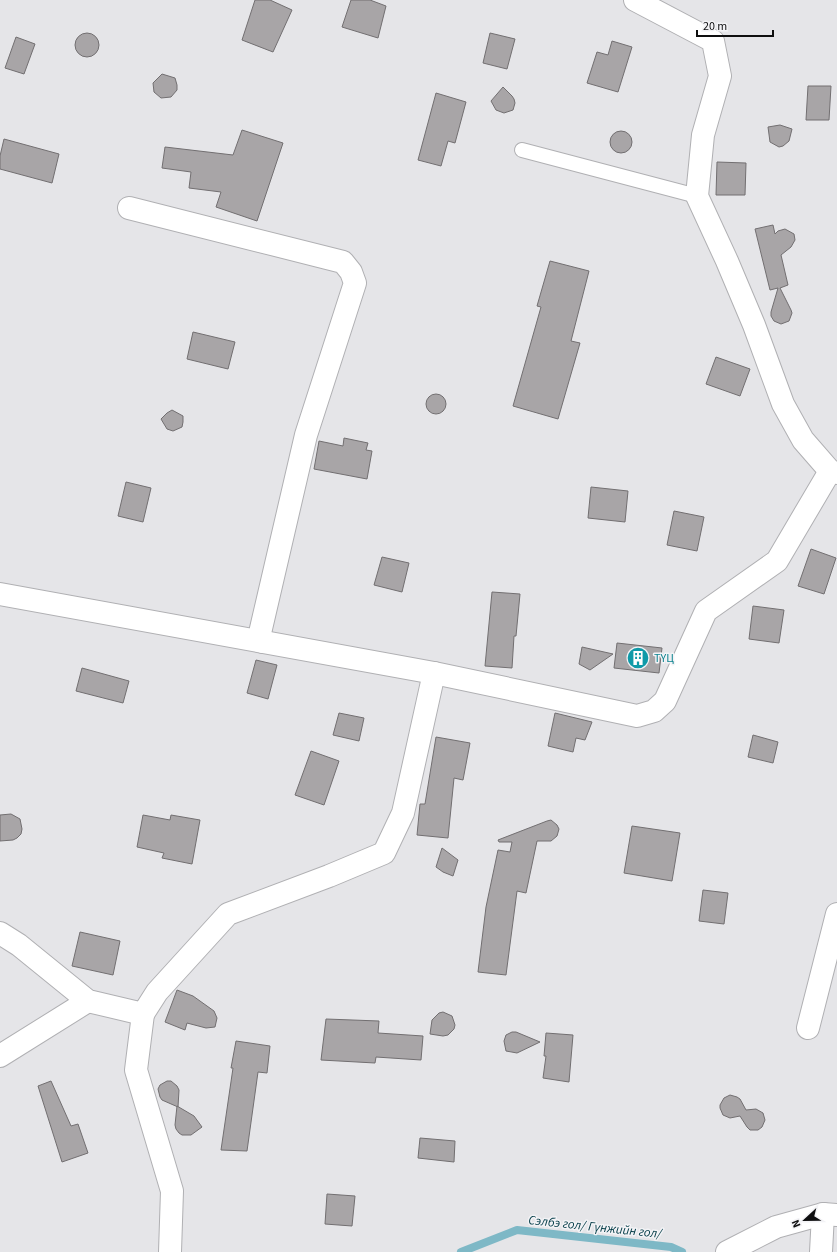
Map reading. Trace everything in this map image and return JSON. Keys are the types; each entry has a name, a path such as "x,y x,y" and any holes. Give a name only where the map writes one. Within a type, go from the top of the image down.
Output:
{"street":[{"path":"0,594 434,673 637,716 654,711 665,701 706,611 777,562 834,472 803,440 783,404 754,325 697,196 703,135 720,76 713,41 635,0"},
{"path":"129,208 343,262 351,272 355,283 306,435 260,634 263,642"},
{"path":"170,1252 172,1191 136,1070 143,1014 158,992 228,914 329,876 384,853 403,813 434,673"},
{"path":"808,1028 837,914"},
{"path":"0,933 19,944 88,1001 143,1014"},
{"path":"0,1056 88,1001"},
{"path":"727,1252 776,1227 830,1215 821,1252"}],"lane":[{"path":"522,150 697,196"}],"building":[{"path":"255,0 270,0 292,10 273,52 242,40"},
{"path":"351,0 370,0 386,6 378,38 342,27"},
{"path":"87,33 92,34 98,40 98,50 92,56 87,57 82,56 76,50 75,45 76,40 82,34"},
{"path":"490,33 515,39 507,69 483,63"},
{"path":"16,37 35,44 24,74 5,68"},
{"path":"612,41 632,47 618,92 587,83 597,52 608,55"},
{"path":"162,74 175,78 177,90 171,97 161,98 154,92 153,83"},
{"path":"808,86 831,86 829,120 806,120"},
{"path":"503,87 512,96 515,103 513,110 504,113 496,110 491,101"},
{"path":"436,93 466,102 455,143 448,141 441,166 418,160"},
{"path":"780,125 792,129 789,141 783,146 779,147 770,142 768,127"},
{"path":"242,130 283,143 257,221 216,207 221,192 189,188 191,172 162,168 165,147 233,155"},
{"path":"621,131 629,134 632,142 629,150 621,153 613,150 610,142 613,134"},
{"path":"4,139 59,154 52,183 0,169 0,156"},
{"path":"717,162 746,163 745,195 716,195"},
{"path":"773,225 775,234 778,231 785,229 794,234 795,240 791,247 781,255 788,285 780,288 792,313 789,321 781,324 774,321 771,316 778,288 770,290 755,229"},
{"path":"550,261 589,271 571,341 580,343 558,419 513,406 541,307 537,306"},
{"path":"193,332 235,342 228,369 187,359"},
{"path":"716,357 750,369 740,396 706,384"},
{"path":"432,394 440,394 446,400 446,408 440,414 432,414 426,408 426,400"},
{"path":"172,410 183,416 182,427 173,431 167,429 161,419"},
{"path":"344,438 368,443 366,450 372,451 367,479 314,469 319,441 343,446"},
{"path":"126,482 151,488 143,522 118,516"},
{"path":"591,487 628,491 625,522 588,518"},
{"path":"674,511 704,517 697,551 667,545"},
{"path":"811,549 836,558 824,594 798,586"},
{"path":"382,557 409,563 402,592 374,585"},
{"path":"492,592 520,594 516,636 514,636 512,668 485,666"},
{"path":"753,606 784,610 779,643 749,639"},
{"name":"ТҮЦ","path":"617,643 662,648 659,673 614,668"},
{"path":"582,647 613,654 590,670 579,664"},
{"path":"256,660 277,665 268,699 247,693"},
{"path":"82,668 129,681 123,703 76,691"},
{"path":"339,713 364,718 359,741 333,735"},
{"path":"555,713 592,722 585,740 576,738 573,752 548,746"},
{"path":"753,735 778,742 773,763 748,757"},
{"path":"436,737 470,743 463,780 454,778 448,838 417,835 420,804 425,804"},
{"path":"311,751 339,761 324,805 295,795"},
{"path":"11,814 20,819 22,829 21,834 13,840 0,841 0,815"},
{"path":"143,815 170,820 171,815 200,820 192,864 162,858 164,853 137,847"},
{"path":"551,820 559,829 557,836 551,841 537,841 526,893 517,891 506,975 478,972 486,907 498,850 510,852 512,842 499,842 498,840"},
{"path":"632,826 680,833 672,881 624,873"},
{"path":"442,848 458,860 453,876 436,867"},
{"path":"703,890 728,893 724,924 699,921"},
{"path":"80,932 120,941 113,975 72,966"},
{"path":"177,990 193,996 214,1011 217,1018 215,1027 206,1028 187,1023 185,1030 165,1022"},
{"path":"443,1012 452,1016 455,1025 454,1029 448,1035 443,1036 430,1034 432,1020 439,1013"},
{"path":"326,1019 379,1021 378,1033 423,1036 421,1060 376,1057 375,1063 321,1060"},
{"path":"516,1032 540,1042 517,1053 506,1051 504,1041 506,1035"},
{"path":"546,1033 573,1035 569,1082 543,1078 546,1056 544,1056"},
{"path":"236,1041 270,1046 267,1073 258,1072 247,1151 221,1150 233,1068 231,1068"},
{"path":"51,1081 71,1126 78,1124 88,1153 62,1162 38,1086"},
{"path":"167,1081 171,1081 179,1090 178,1107 162,1100 160,1097 158,1089 160,1085"},
{"path":"730,1095 740,1099 746,1110 756,1109 763,1113 765,1120 762,1127 758,1130 750,1130 740,1116 730,1118 723,1115 720,1105 724,1098"},
{"path":"177,1106 194,1116 202,1127 191,1135 182,1135 179,1133 175,1125"},
{"path":"420,1138 455,1141 454,1162 418,1158"},
{"path":"327,1194 355,1196 352,1226 325,1224"}],"waterway":[{"name":"Сэлбэ гол/ Гүнжийн гол/","path":"461,1252 517,1230 671,1247 682,1252"}],"place":[{"name":"ТҮЦ","path":"638,658"}]}
